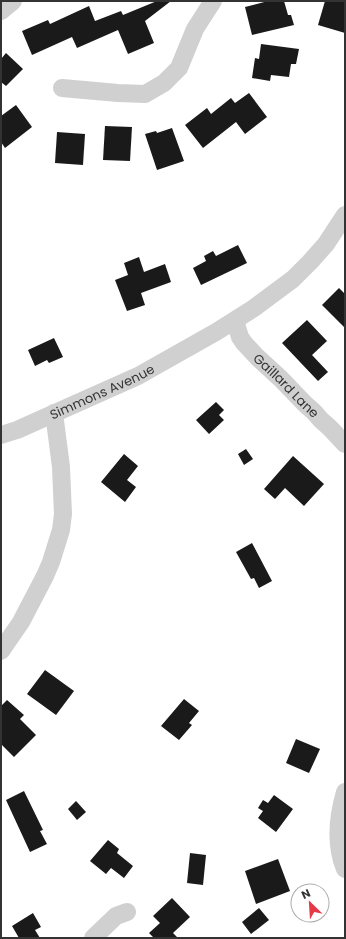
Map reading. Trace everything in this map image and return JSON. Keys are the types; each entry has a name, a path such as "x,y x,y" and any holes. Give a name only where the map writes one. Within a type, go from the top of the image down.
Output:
{"street":[{"path":"1,11 12,1"},
{"path":"62,88 145,94 164,83 179,68 195,29 213,1"},
{"name":"Simmons Avenue","path":"1,650 21,622 45,576 61,530 61,467 54,413 138,376 254,308 293,279 310,262 326,244 345,215"},
{"name":"Gaillard Lane","path":"235,320 240,337 244,343 345,444"},
{"path":"1,435 17,430 54,413"},
{"path":"345,792 340,812 339,838 340,850 345,870"},
{"path":"93,938 116,916 127,912"}],"building":[{"path":"157,1 171,1 145,21 154,43 128,54 118,30 77,48 72,37 32,55 22,31 48,20 50,24 89,6 95,21 121,11 123,15"},
{"path":"268,1 284,1 288,15 291,15 294,25 252,35 245,7"},
{"path":"325,1 345,1 345,33 318,25"},
{"path":"261,44 299,49 296,64 291,64 289,77 271,75 270,81 252,78 255,58 259,59"},
{"path":"6,53 23,69 6,86 1,82 1,59"},
{"path":"249,93 267,117 245,134 236,122 203,148 185,125 207,108 211,114 231,98 235,103"},
{"path":"16,105 32,127 5,148 1,142 1,116"},
{"path":"105,126 132,127 130,161 103,160"},
{"path":"172,128 184,161 157,170 145,134 156,131 157,133"},
{"path":"57,132 85,134 83,165 55,163"},
{"path":"238,245 247,263 201,285 193,268 206,261 204,256 213,251 216,256"},
{"path":"139,257 144,272 165,264 171,282 141,293 145,305 127,311 115,280 128,275 124,263"},
{"path":"339,288 345,294 345,328 322,305"},
{"path":"307,320 327,341 312,355 328,372 318,381 282,343"},
{"path":"54,338 63,357 49,363 47,360 35,366 28,350"},
{"path":"216,402 224,410 219,415 224,420 209,434 196,420"},
{"path":"246,449 253,459 244,465 238,454"},
{"path":"124,454 138,466 127,480 136,487 125,502 101,482"},
{"path":"293,456 324,484 304,506 285,488 275,499 264,489"},
{"path":"252,543 272,581 259,588 254,578 251,579 236,552"},
{"path":"45,670 74,691 56,715 27,694"},
{"path":"184,699 199,711 189,723 192,725 179,740 161,726"},
{"path":"7,700 24,715 20,719 36,735 14,757 1,744 1,706"},
{"path":"296,739 320,749 309,773 286,763"},
{"path":"24,791 43,830 40,831 47,844 30,852 6,800"},
{"path":"274,795 293,809 276,832 258,818 263,811 258,808 263,800 268,803"},
{"path":"76,801 86,812 77,820 68,809"},
{"path":"108,840 119,849 117,853 133,866 124,878 111,868 106,874 90,861"},
{"path":"190,853 206,855 203,885 187,883"},
{"path":"278,859 290,891 256,904 245,871"},
{"path":"172,898 190,917 173,933 178,938 154,938 149,933 160,923 153,916"},
{"path":"259,908 269,920 251,934 242,922"},
{"path":"33,913 41,927 35,930 40,938 19,938 12,926"}]}
